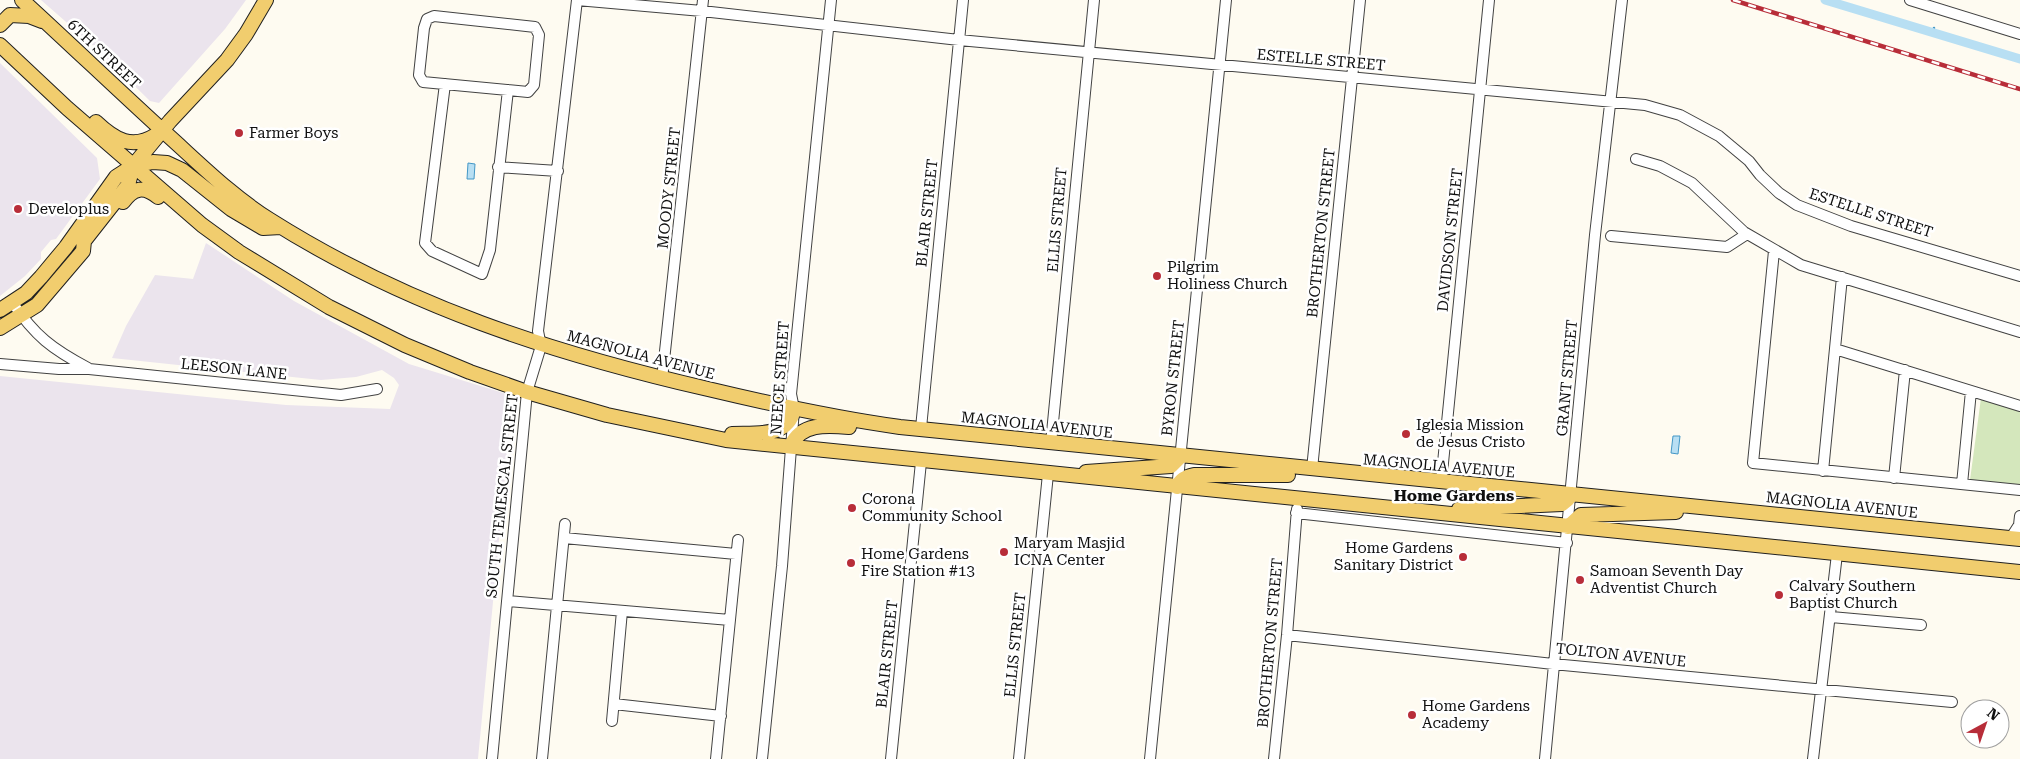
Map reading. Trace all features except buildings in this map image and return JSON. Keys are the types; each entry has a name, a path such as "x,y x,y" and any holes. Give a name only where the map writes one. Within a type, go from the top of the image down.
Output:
{"main road":[{"name":"6TH STREET","path":"22,0 163,130"},
{"path":"0,310 26,292 54,262 116,177 133,166 227,60 246,34 266,0"},
{"path":"0,26 10,16 29,16 49,25"},
{"path":"0,45 133,166 202,225"},
{"path":"30,73 61,91 106,131 126,142 144,142 163,130"},
{"name":"MAGNOLIA AVENUE","path":"163,130 215,178 268,219 334,258 449,312 541,346 662,379 794,409 900,427 1441,483 1572,494 2015,539"},
{"path":"133,166 153,162 167,163 182,170 231,208 263,228 281,227"},
{"path":"83,251 84,241 128,185 133,166"},
{"path":"0,328 37,305 83,251 92,244 126,197 138,189 151,192 176,211 202,225 283,279 363,324 437,359 527,392 607,415 696,434 726,440 921,462 1177,487 1297,506 1411,511 2020,572"},
{"path":"696,434 765,433 779,430 786,427 790,422 794,409"},
{"path":"791,446 796,436 806,429 838,426 900,427"},
{"path":"1048,474 1171,466 1181,456"},
{"path":"1177,487 1180,481 1194,475 1299,475 1312,470"},
{"path":"1411,511 1562,504 1572,494"},
{"path":"1568,527 1581,515 1734,510"}],"street":[{"name":"ESTELLE STREET","path":"577,0 702,11 959,40 1645,105 1680,115 1702,126 1735,148 1749,161 1760,176 1779,193 1797,205 1851,226 2020,276"},
{"name":"SOUTH TEMESCAL STREET","path":"492,759 527,392 541,346 538,331 577,0"},
{"name":"MOODY STREET","path":"662,379 704,0"},
{"name":"NEECE STREET","path":"762,759 784,546 794,409 791,394 831,0"},
{"name":"BLAIR STREET","path":"921,428 963,0"},
{"name":"ELLIS STREET","path":"1051,443 1094,0"},
{"name":"BYRON STREET","path":"1150,759 1226,0"},
{"name":"BROTHERTON STREET","path":"1312,470 1360,0"},
{"name":"DAVIDSON STREET","path":"1441,483 1489,0"},
{"name":"GRANT STREET","path":"1545,759 1572,494 1595,235 1622,0"},
{"path":"1910,0 2020,34"},
{"path":"434,16 535,27 539,34 534,85 528,92 508,90 423,82 419,75 424,28 427,19 434,16"},
{"path":"444,84 425,243 432,251 482,274 490,250 508,90"},
{"path":"1636,159 1660,166 1692,183 1747,234 1774,251 1802,265 2020,332"},
{"path":"498,167 558,171"},
{"path":"1611,236 1727,247 1747,234"},
{"path":"1774,251 1752,463 1823,472 2020,490"},
{"path":"1823,472 1842,277"},
{"name":"LEESON LANE","path":"12,302 39,337 53,348 89,369"},
{"path":"1835,349 2020,406"},
{"name":"LEESON LANE","path":"0,364 59,369 89,369 341,395 377,389"},
{"path":"1894,478 1905,370"},
{"path":"1962,484 1971,390"},
{"name":"BLAIR STREET","path":"891,759 921,462"},
{"name":"ELLIS STREET","path":"1019,759 1048,474"},
{"name":"BROTHERTON STREET","path":"1274,759 1287,635 1297,506"},
{"path":"1297,506 1567,543"},
{"path":"2015,539 2020,516"},
{"path":"542,759 565,524"},
{"path":"564,538 736,554"},
{"path":"716,759 738,540"},
{"path":"1813,759 1823,690 1837,554"},
{"path":"507,601 730,620"},
{"path":"612,721 622,611"},
{"path":"1831,617 1921,625"},
{"name":"TOLTON AVENUE","path":"1287,635 1554,664 1952,702"},
{"path":"614,704 720,716"}],"shaded area":[{"path":"41,0 246,0 225,29 159,103 150,101 97,49"},
{"path":"0,63 97,158 100,179 56,239 51,240 41,252 41,259 25,276 0,296"},
{"path":"206,243 294,301 409,364 510,395 510,424 478,759 0,759 0,376 286,405 390,409 399,385 394,378 382,370 356,377 321,380 112,358 126,326 155,275 193,279"}],"green space":[{"path":"1981,398 2020,410 2020,486 1970,480"}],"water":[{"path":"468,163 475,164 474,179 467,179"},
{"path":"1673,436 1680,436 1678,454 1671,453"}],"waterway":[{"path":"1825,0 2020,59"},
{"path":"1932,33 1934,28"}],"railway":[{"path":"1733,0 2020,89"}],"place":[{"name":"Farmer Boys","path":"239,133"},
{"name":"Developlus","path":"18,209"},
{"name":"Pilgrim Holiness Church","path":"1157,276"},
{"name":"Iglesia Mission de Jesus Cristo","path":"1406,434"},
{"name":"Corona Community School","path":"852,508"},
{"name":"Maryam Masjid ICNA Center","path":"1004,552"},
{"name":"Home Gardens Sanitary District","path":"1463,557"},
{"name":"Home Gardens Fire Station #13","path":"851,563"},
{"name":"Samoan Seventh Day Adventist Church","path":"1580,580"},
{"name":"Calvary Southern Baptist Church","path":"1779,595"},
{"name":"Home Gardens Academy","path":"1412,715"}],"district":[{"name":"Home Gardens","path":"1454,495"}]}
